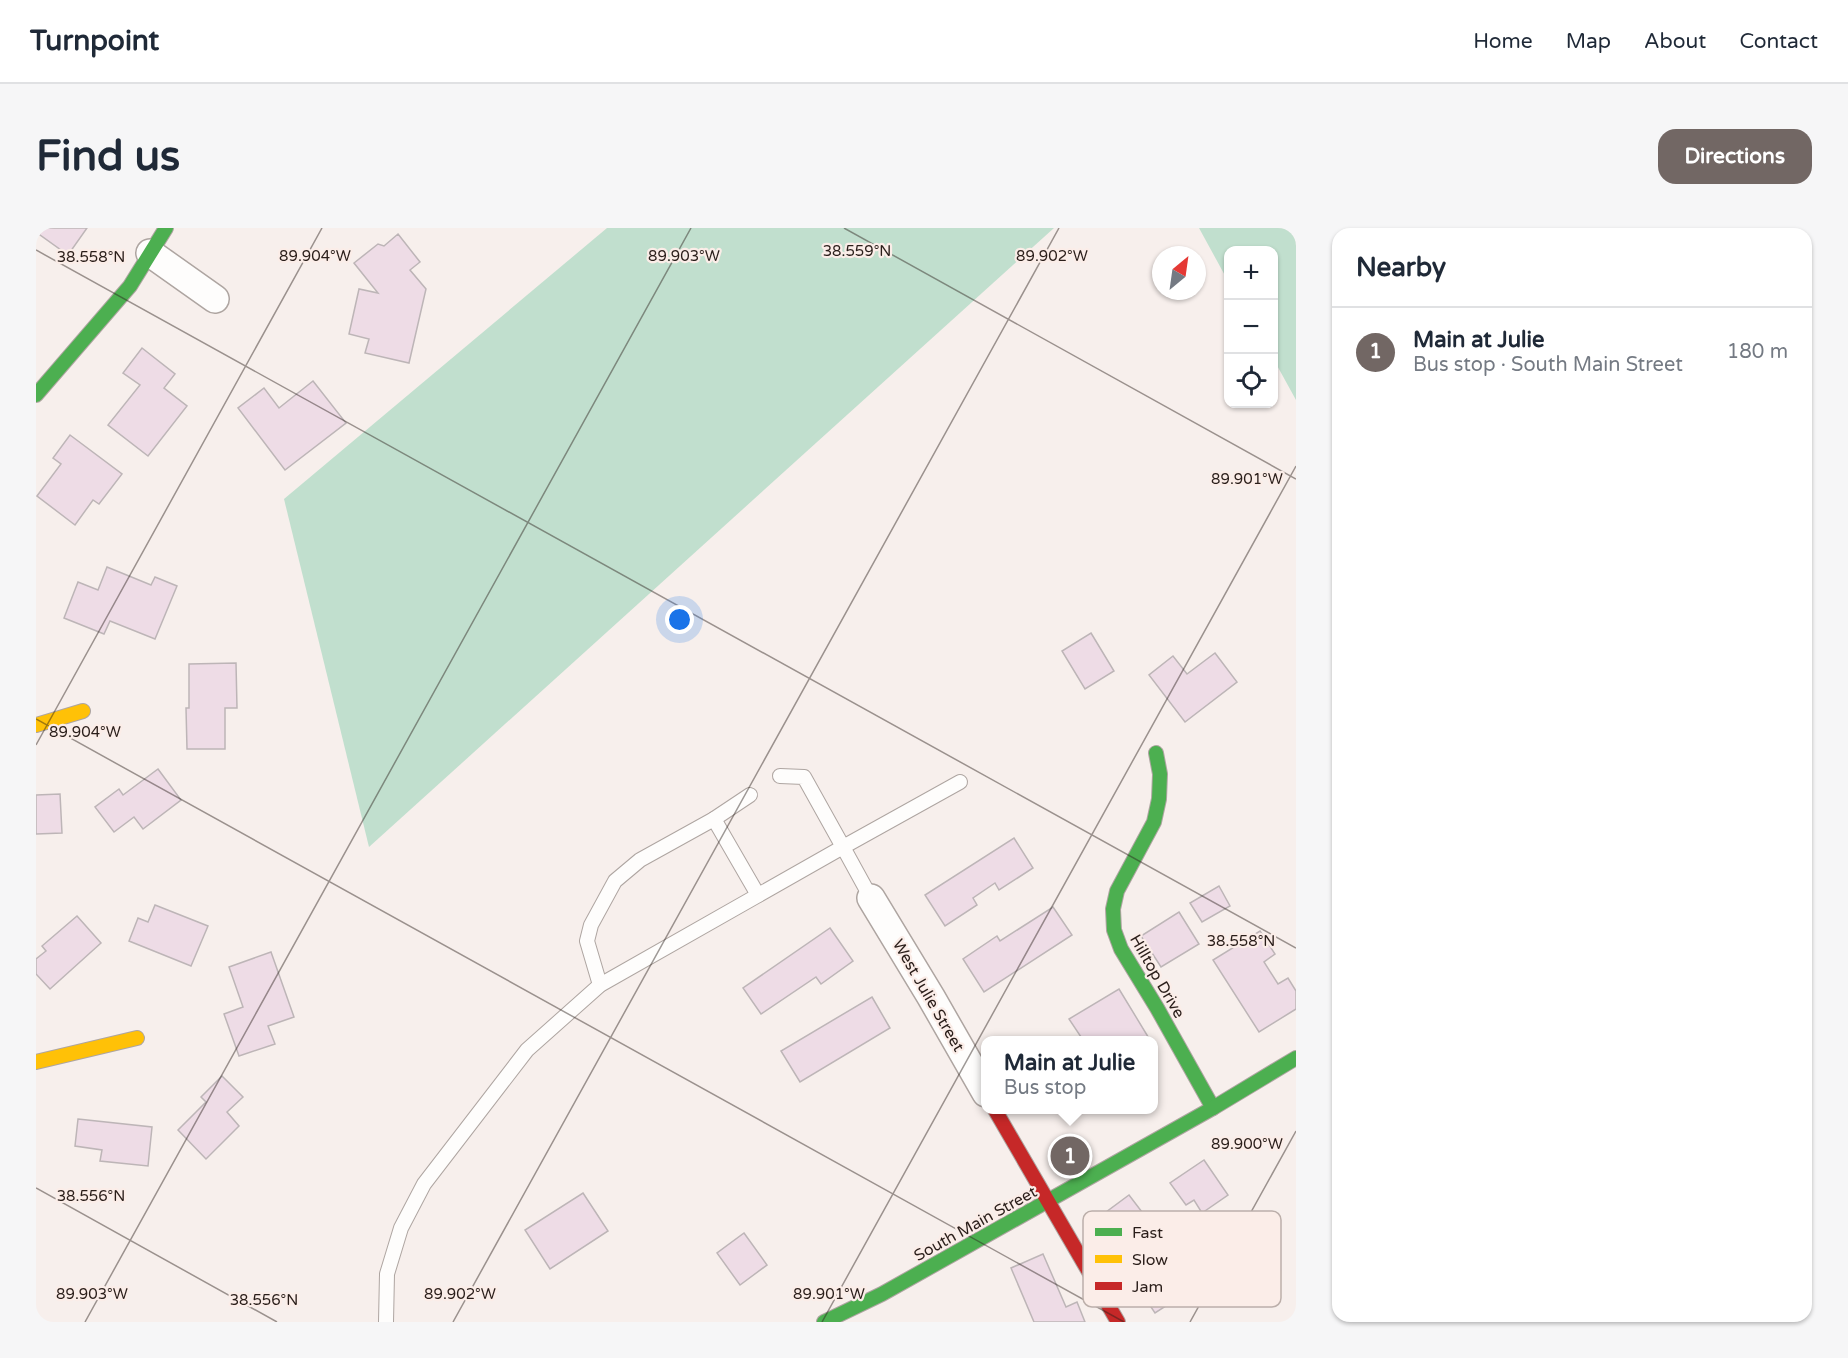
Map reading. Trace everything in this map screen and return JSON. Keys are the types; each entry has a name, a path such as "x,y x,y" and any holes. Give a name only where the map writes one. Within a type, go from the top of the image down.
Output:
{"street":[{"path":"36,394 130,286 166,228"},
{"path":"150,253 215,299"},
{"path":"36,725 83,711"},
{"name":"Hilltop Drive","path":"1156,753 1160,774 1159,800 1154,822 1117,891 1113,909 1114,930 1120,949 1157,1008 1213,1108"},
{"name":"West Julie Street","path":"871,898 981,1084"},
{"path":"36,1062 137,1038"},
{"name":"South Main Street","path":"824,1322 882,1294 1048,1202 1296,1059"},
{"path":"997,1114 1083,1262"},
{"path":"1109,1307 1118,1322"}],"lane":[{"path":"780,776 804,777 871,898"},
{"path":"386,1322 387,1274 400,1228 424,1184 527,1050 600,985 960,782"},
{"path":"600,985 587,941 591,925 615,881 640,860 714,819 750,795"},
{"path":"714,819 758,895"}],"green space":[{"path":"607,228 1054,228 369,847 284,499"},
{"path":"1199,228 1296,228 1296,400 1278,367 1278,246 1224,246 1224,274"}],"building":[{"path":"36,228 87,228 68,255 36,232"},
{"path":"398,234 420,262 410,270 426,289 409,363 365,353 369,339 349,334 359,289 378,293 354,263 378,244 384,246"},
{"path":"142,348 175,374 164,388 187,406 148,456 108,425 140,385 123,373"},
{"path":"313,381 346,423 285,470 238,408 264,388 279,408"},
{"path":"70,435 122,474 99,504 93,500 75,525 37,496 61,464 53,458"},
{"path":"107,567 151,585 155,577 177,586 155,639 110,621 104,634 64,618 78,582 98,590"},
{"path":"1091,633 1114,671 1085,689 1062,651"},
{"path":"1215,653 1237,682 1185,722 1149,675 1173,656 1187,674"},
{"path":"236,663 237,708 225,708 225,749 187,749 186,708 189,708 189,664"},
{"path":"158,769 181,800 143,829 134,817 114,832 95,807 119,789 123,795"},
{"path":"60,794 62,833 36,834 36,795"},
{"path":"1014,838 1033,868 999,890 995,883 973,898 977,905 945,926 925,895"},
{"path":"1219,886 1230,906 1202,922 1190,903"},
{"path":"155,905 208,926 191,966 129,941 138,918 148,922"},
{"path":"1053,907 1072,935 984,992 963,959 997,936 1000,941"},
{"path":"1179,912 1199,944 1161,967 1141,936"},
{"path":"77,916 101,943 50,989 36,974 36,959 46,951 42,946"},
{"path":"830,928 853,961 821,984 816,977 761,1014 743,988"},
{"path":"1260,931 1275,954 1264,962 1278,984 1288,978 1296,991 1296,1009 1259,1032 1213,960"},
{"path":"271,952 294,1017 268,1026 275,1044 239,1056 224,1014 243,1007 229,967"},
{"path":"1119,989 1148,1036 1080,1036 1069,1019"},
{"path":"872,997 890,1028 800,1082 781,1051"},
{"path":"222,1076 243,1097 227,1112 239,1126 206,1159 178,1130 206,1102 201,1097"},
{"path":"78,1119 152,1127 148,1166 100,1161 102,1150 75,1146"},
{"path":"1204,1160 1228,1195 1205,1211 1201,1211 1194,1200 1186,1205 1170,1183"},
{"path":"583,1193 608,1231 550,1269 525,1230"},
{"path":"1129,1195 1141,1211 1107,1211"},
{"path":"744,1233 767,1265 740,1285 717,1253"},
{"path":"1043,1254 1066,1307 1077,1302 1085,1322 1034,1322 1011,1268"},
{"path":"1151,1307 1164,1307 1155,1313"}],"traffic: fast":[{"path":"36,395 130,286 166,228"},
{"path":"1156,753 1160,774 1159,799 1154,822 1117,891 1113,909 1114,930 1121,949 1213,1108"},
{"path":"824,1322 882,1294 1213,1108 1296,1058"}],"traffic: slow":[{"path":"36,725 83,711"},
{"path":"36,1062 137,1038"}],"traffic: jam":[{"path":"997,1114 1083,1262"},
{"path":"1109,1307 1118,1322"}],"place":[{"name":"Main at Julie","path":"1070,1156"}]}
